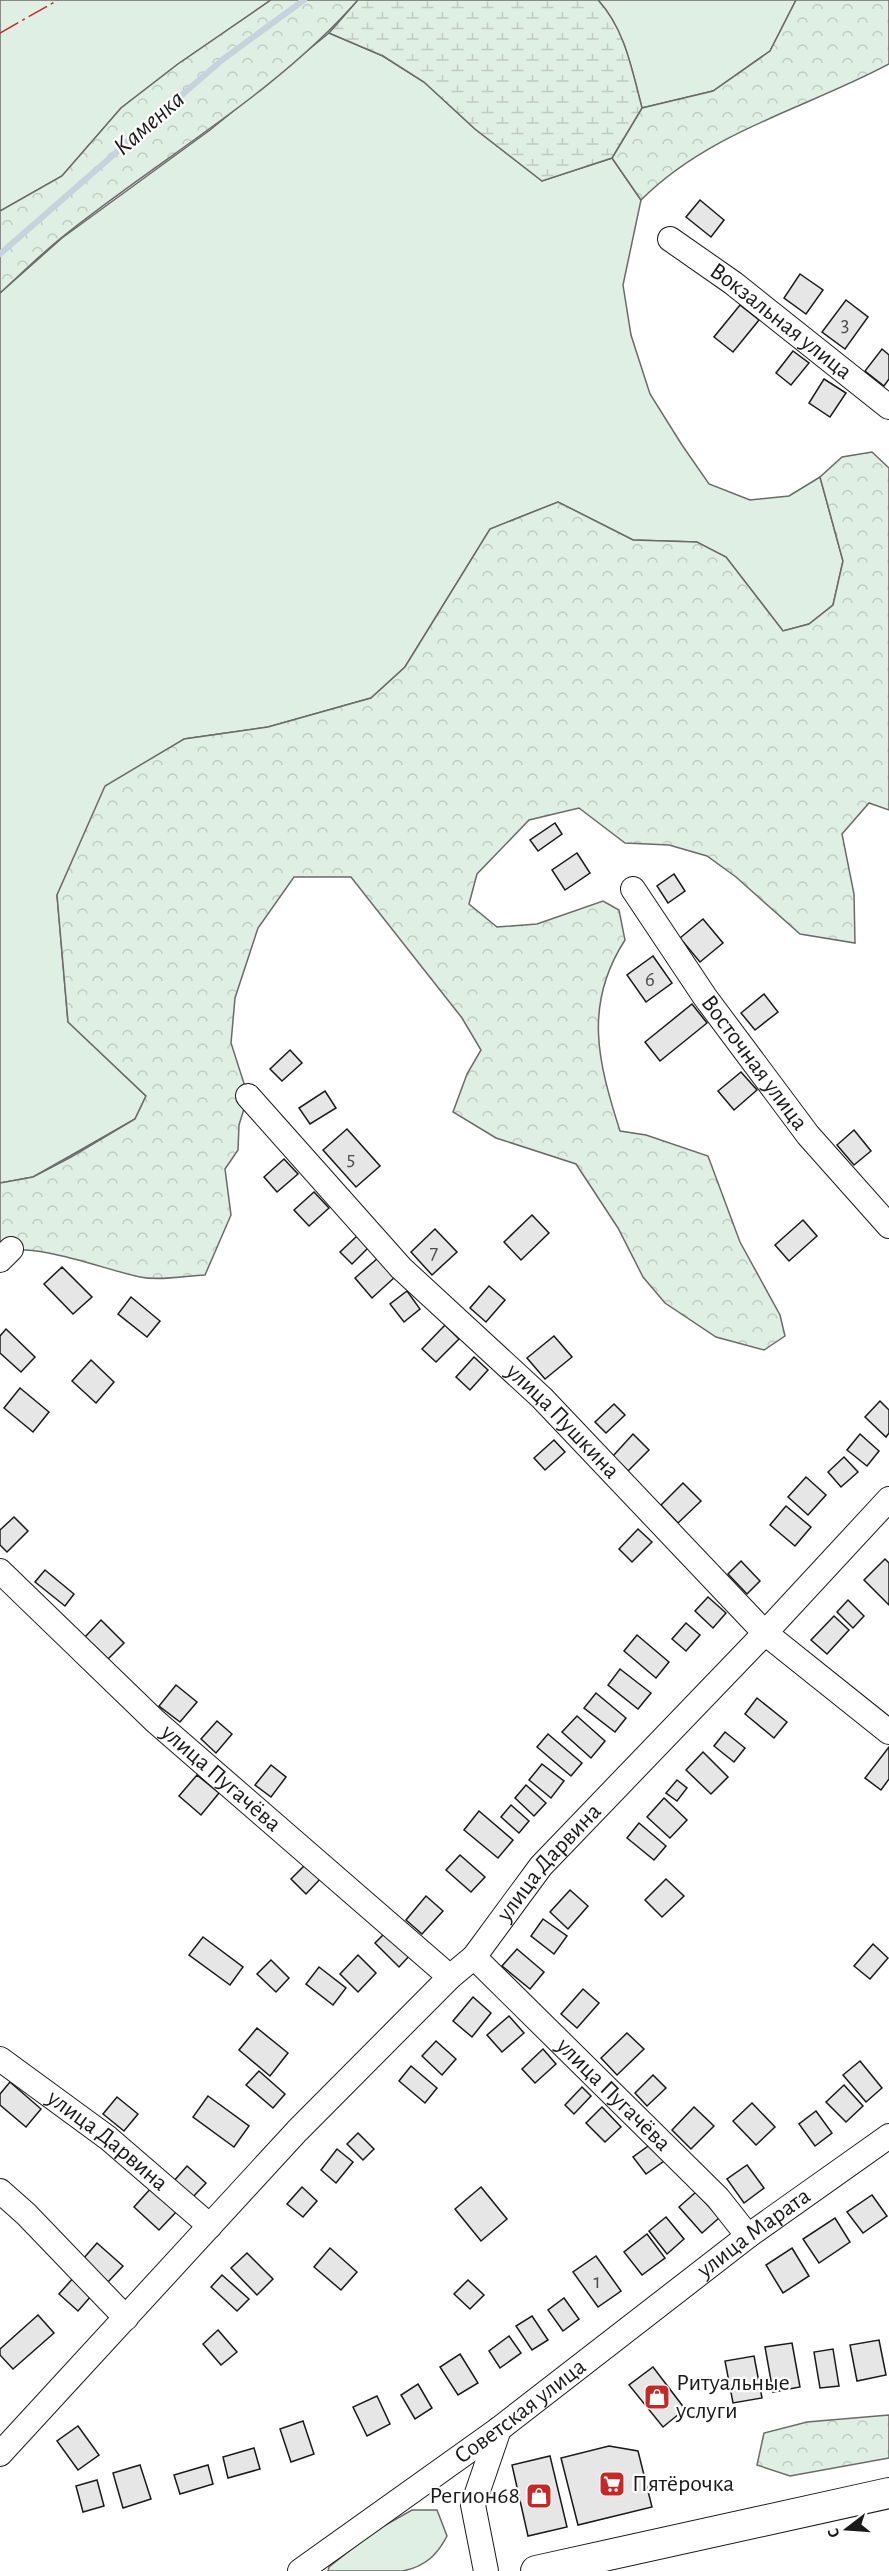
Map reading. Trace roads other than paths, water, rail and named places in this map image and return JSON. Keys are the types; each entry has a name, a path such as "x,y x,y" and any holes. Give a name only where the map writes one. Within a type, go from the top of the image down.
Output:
{"main road":[{"path":"536,2571 889,2493"}],"street":[{"name":"Вокзальная улица","path":"670,239 732,283 889,407"},
{"name":"Восточная улица","path":"633,890 705,997 801,1127 889,1226"},
{"name":"улица Пушкина","path":"248,1096 401,1268 542,1398 671,1537 765,1633 889,1732"},
{"name":"улица Дарвина","path":"2,2452 297,2131 450,1977 474,1957 541,1866 765,1633 889,1498"},
{"name":"улица Пугачёва","path":"0,1571 156,1721 450,1977"},
{"name":"улица Пугачёва","path":"474,1957 718,2198 748,2236"},
{"name":"улица Дарвина","path":"0,2059 108,2138 210,2226"},
{"name":"улица Марата","path":"622,2334 748,2236 889,2136"},
{"path":"0,2191 26,2214 126,2318"},
{"name":"Советская улица","path":"300,2571 500,2429 622,2334"},
{"path":"486,2571 473,2505 500,2429"}],"waterway":[{"name":"Каменка","path":"0,254 222,60 304,0"}],"place":[{"name":"Ритуальные услуги","path":"657,2397"},
{"name":"Пятёрочка","path":"612,2484"},
{"name":"Регион68","path":"539,2496"}]}
